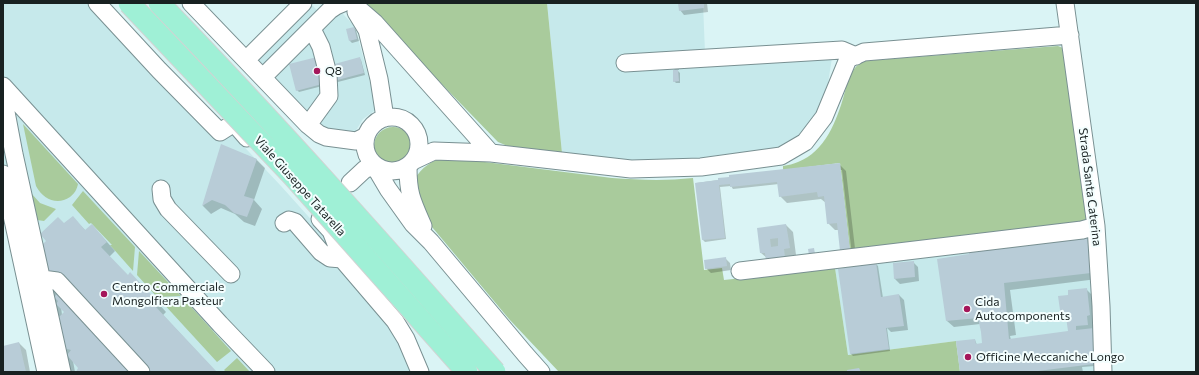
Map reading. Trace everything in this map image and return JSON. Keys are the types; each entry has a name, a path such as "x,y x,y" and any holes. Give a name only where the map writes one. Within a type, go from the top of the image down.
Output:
{"main road":[{"name":"Viale Giuseppe Tatarella","path":"129,3 293,176 467,372"},
{"name":"Viale Giuseppe Tatarella","path":"159,3 213,59 389,251 495,372"}],"street":[{"path":"97,3 149,60 220,132 234,123 331,231 342,260 395,322 406,339 420,372"},
{"path":"191,3 308,125 319,134 326,137 356,141 366,136"},
{"path":"246,60 303,3"},
{"path":"351,3 367,30 385,118"},
{"path":"351,3 375,23 491,153"},
{"name":"Strada Santa Caterina","path":"1065,3 1096,226 1103,372"},
{"path":"263,77 312,29 332,5"},
{"path":"308,125 329,96 328,74 321,47 312,29"},
{"path":"350,183 365,169 375,166 382,170 391,172 400,171 434,150 491,153 631,169 701,167 781,156 806,142 824,117 848,59 864,52 1070,35"},
{"path":"625,63 842,50 856,56"},
{"path":"3,86 266,372"},
{"path":"3,96 14,154 62,372"},
{"path":"431,242 414,208 408,183 411,164 418,153 420,145 419,137 416,130 406,120 399,118 385,118 373,124 366,136 364,144 369,159 375,166 404,213 431,242 525,354 542,372"},
{"path":"419,137 434,150"},
{"path":"3,174 46,372"},
{"path":"161,189 162,199 168,209 231,274"},
{"path":"284,223 289,220 295,222 321,252 330,258 342,260"},
{"path":"740,271 1082,230 1096,226"},
{"path":"42,278 57,281 141,372"}],"shaded area":[{"path":"3,3 109,3 281,186 413,333 429,372 38,372 3,210"},
{"name":"Q8","path":"333,3 355,27 377,109 363,119 355,132 323,129 257,60 312,5 319,12"},
{"path":"547,3 703,3 705,53 834,45 826,96 822,106 805,134 777,148 672,161 638,161 562,153"},
{"name":"Cida Autocomponents","path":"1087,235 1091,273 1094,372 960,372 956,341 848,355 835,268"}],"green space":[{"path":"363,3 547,3 562,153 510,147 498,142"},
{"path":"1058,46 1063,48 1088,220 1085,223 850,252 840,163 783,170 783,166 795,163 807,157 816,151 823,143 838,115 850,76 858,64 862,61"},
{"path":"23,124 78,184 76,191 65,200 55,201 46,198 36,186"},
{"path":"393,127 403,130 409,136 412,146 409,156 403,162 393,165 383,162 377,156 374,146 377,136 383,130"},
{"path":"445,157 612,178 673,180 693,178 704,270 722,268 724,280 835,268 848,355 956,341 960,372 559,372 509,319 427,221 414,180 420,171 427,165 435,160"},
{"path":"83,191 135,247 133,271 110,245 112,245 91,223 89,224 72,205"},
{"path":"31,193 40,203 56,209 44,221 37,220"},
{"path":"139,251 181,296 157,297 137,275"},
{"path":"185,300 231,351 217,362 161,301"},
{"path":"237,358 250,372 226,372 224,370"}],"building":[{"path":"678,3 704,3 704,8 679,11"},
{"path":"354,27 357,39 349,41 346,29"},
{"path":"329,54 331,65 360,57 364,73 296,91 289,64"},
{"path":"673,70 678,70 679,81 673,82"},
{"path":"221,144 257,159 244,196 254,199 247,217 234,213 225,205 212,200 202,206"},
{"path":"840,163 850,250 840,251 837,223 827,224 824,196 818,197 817,192 779,197 777,182 730,187 730,184 719,185 725,238 702,240 695,183 718,180 718,178 729,177 729,175"},
{"name":"Centro Commerciale Mongolfiera Pasteur","path":"73,216 85,230 92,224 107,242 101,247 128,275 130,272 159,303 155,306 217,372 76,372 78,368 67,355 71,350 67,349 66,351 30,256 45,252 42,245 46,241 40,234 58,217 64,223","holes":["56,290 60,291 54,297 58,301 56,304 64,312 59,317 57,316 52,295"]},
{"path":"786,224 790,248 784,249 785,258 766,261 765,253 760,253 757,228","holes":["778,238 778,246 771,247 770,239"]},
{"path":"1087,235 1091,273 1004,283 1009,339 1068,331 1066,317 1061,317 1058,296 1068,295 1068,290 1087,288 1090,315 1087,316 1088,325 1076,326 1076,330 1094,328 1094,364 1030,372 960,372 956,341 975,339 976,344 982,343 981,332 978,318 946,321 937,259 969,254 969,251"},
{"path":"814,248 815,254 809,255 808,249"},
{"path":"726,257 727,266 705,269 704,260"},
{"path":"914,261 915,277 894,279 893,263"},
{"path":"876,262 881,297 899,294 904,326 886,328 889,349 850,354 838,269"},
{"path":"19,342 26,372 3,372 3,346"},
{"path":"859,368 861,372 847,372 847,370"}],"place":[{"name":"Q8","path":"317,71"},
{"name":"Centro Commerciale Mongolfiera Pasteur","path":"104,294"},
{"name":"Cida Autocomponents","path":"967,309"},
{"name":"Officine Meccaniche Longo","path":"968,357"}]}
